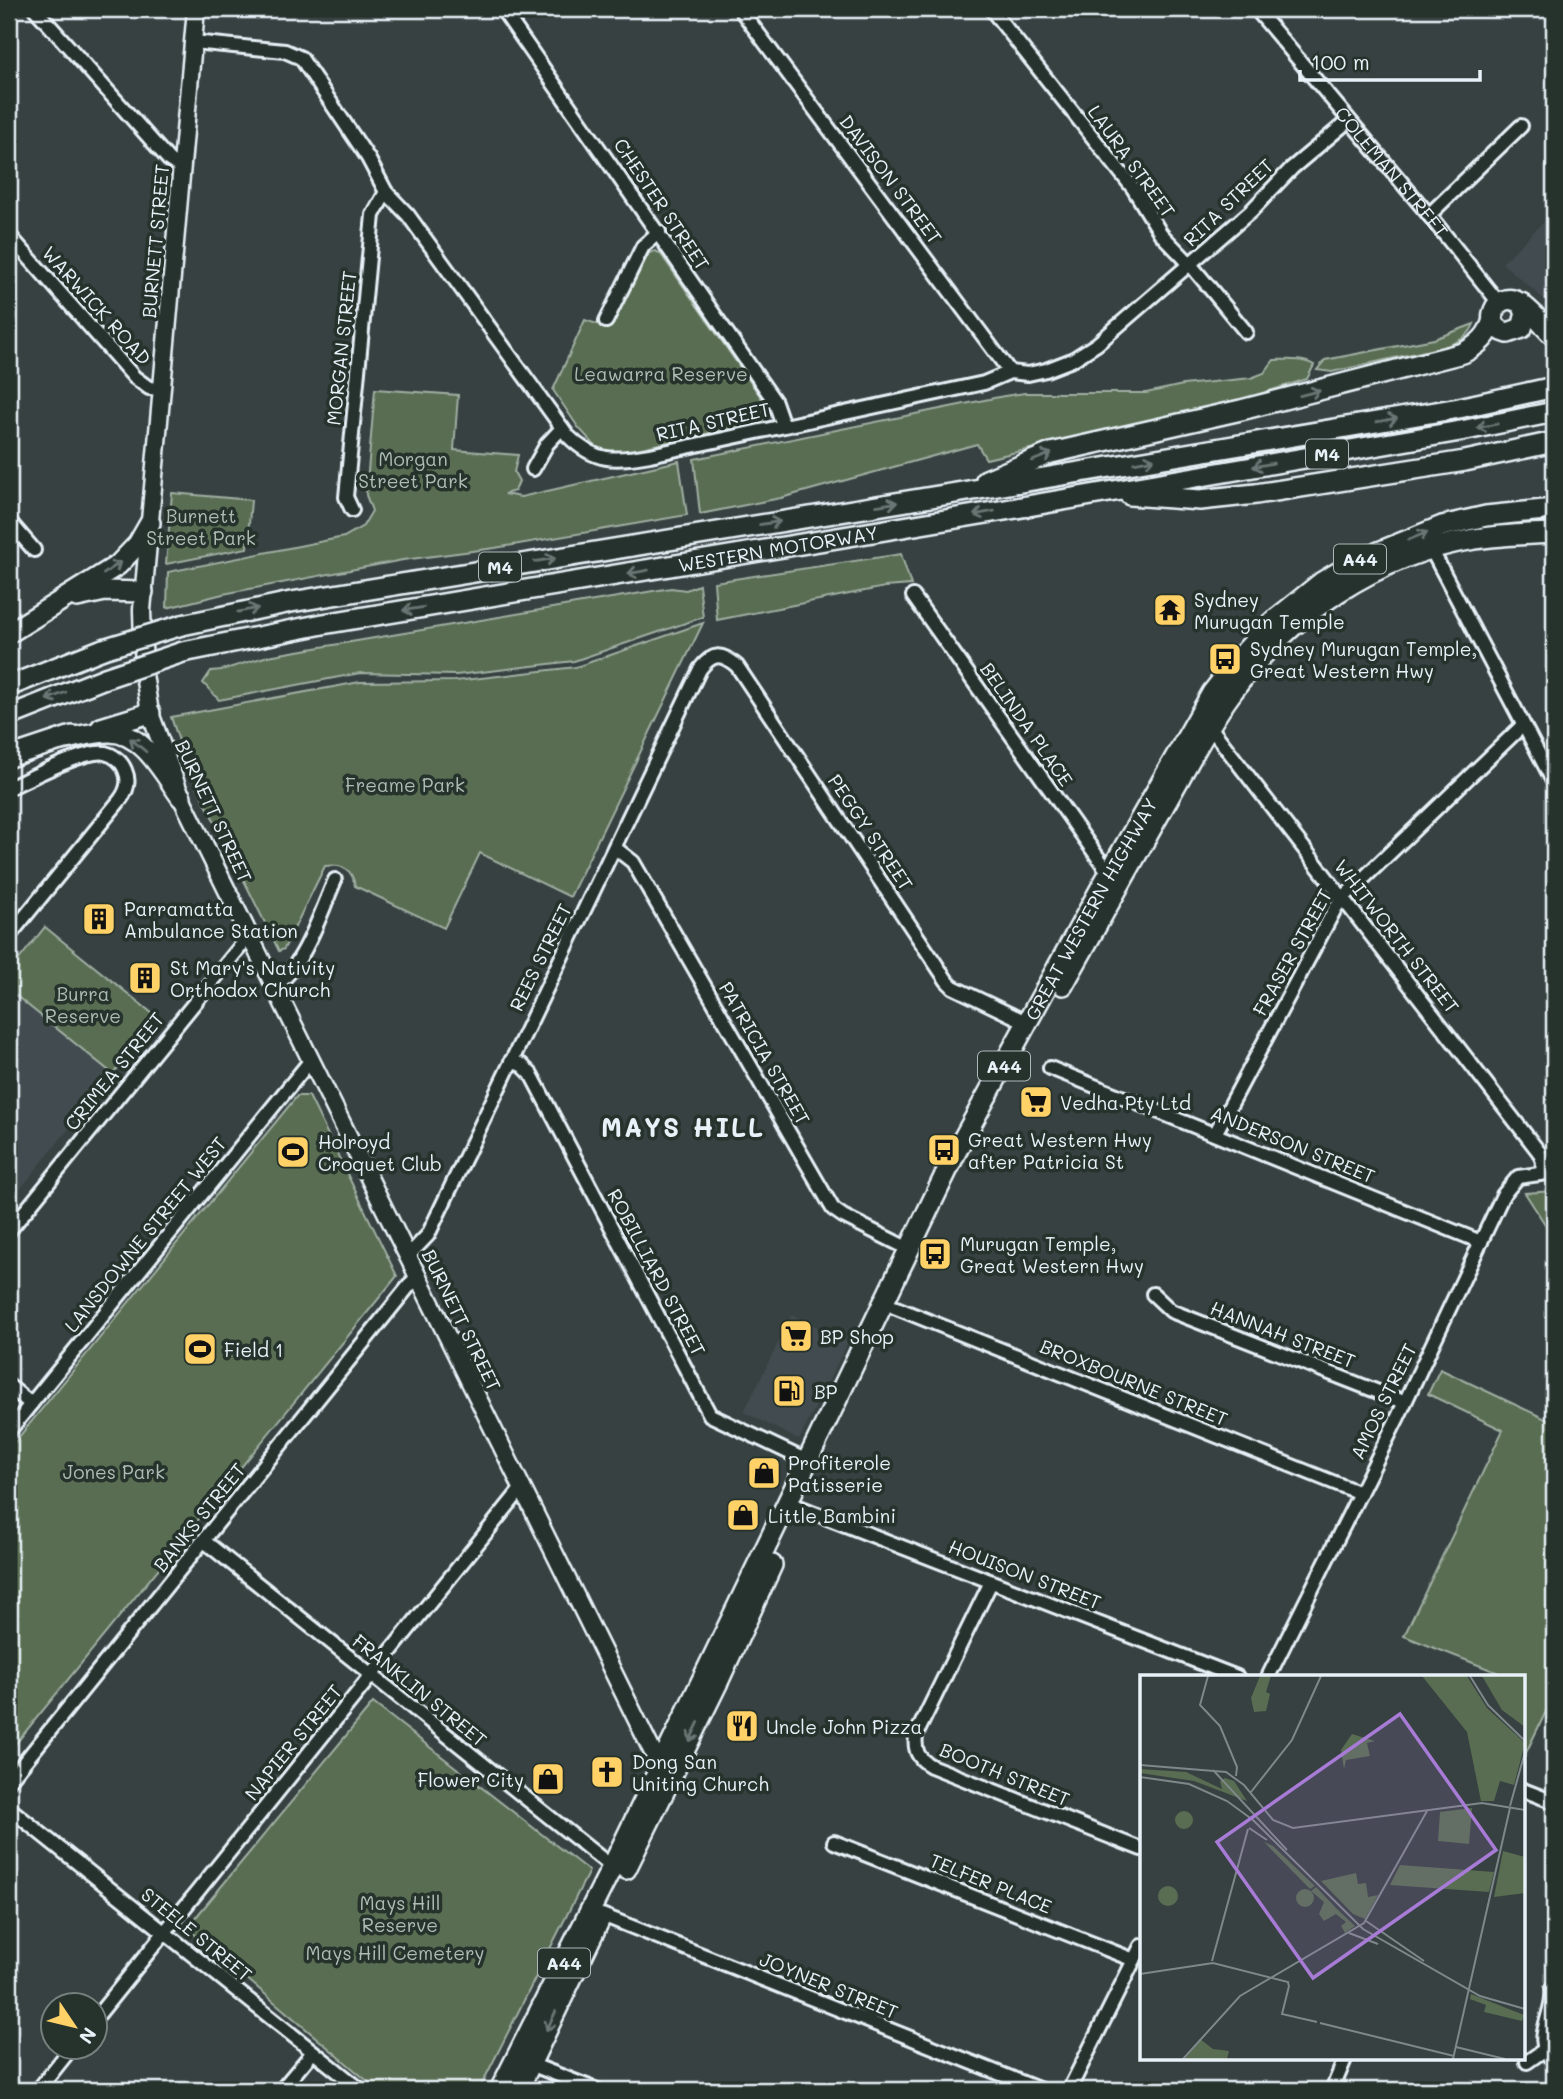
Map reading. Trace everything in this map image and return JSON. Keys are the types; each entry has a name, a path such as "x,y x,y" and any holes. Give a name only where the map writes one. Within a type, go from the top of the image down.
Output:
{"highway":[{"path":"1510,299 1521,303 1554,338 1503,332 1494,324 1496,311 1510,299"},
{"path":"1514,332 1522,328 1526,319 1521,303"},
{"name":"M4","path":"956,493 1051,453 1241,410 1463,353 1485,338 1491,330 1496,311"},
{"name":"WESTERN MOTORWAY","path":"9,686 103,649 182,625 291,602 1459,408 1554,387"},
{"name":"WESTERN MOTORWAY","path":"9,716 104,678 183,652 323,624 1100,493 1454,432 1554,412"},
{"name":"M4","path":"1100,493 1200,500 1242,496 1396,472 1554,442"},
{"name":"GREAT WESTERN HIGHWAY","path":"500,2090 523,2061 602,1915 807,1461 956,1152 1109,873 1212,693 1256,638 1287,608 1322,582 1359,560 1442,526 1486,516 1554,509"},
{"path":"9,633 118,565 138,544 150,523"},
{"name":"GREAT WESTERN HIGHWAY","path":"518,2090 523,2061 612,1867 664,1776 799,1507 970,1150 1232,692 1258,660 1300,620 1351,584 1388,565 1431,549 1475,539 1554,533"},
{"path":"62,601 105,591 143,592"},
{"path":"9,757 150,713"},
{"path":"61,740 107,732 128,737 145,750 181,797"}],"main road":[{"name":"BURNETT STREET","path":"196,9 143,592 142,649 150,713 181,797 664,1776"}],"street":[{"path":"36,9 169,160 183,169"},
{"name":"CHESTER STREET","path":"502,9 775,402 783,425"},
{"name":"DAVISON STREET","path":"740,9 1010,372"},
{"name":"LAURA STREET","path":"991,9 1133,188 1161,234 1190,264 1246,332"},
{"name":"COLEMAN STREET","path":"1256,9 1429,215 1496,311"},
{"name":"RITA STREET","path":"193,42 285,51 297,55 368,158 386,192 408,215 562,428 576,445 586,452 617,460 661,453 984,383 1010,372 1037,372 1079,356 1097,344 1251,211 1292,168 1348,121"},
{"path":"1429,215 1521,126"},
{"name":"MORGAN STREET","path":"352,510 345,497 373,215 386,192"},
{"path":"606,321 643,246 659,232"},
{"name":"WARWICK ROAD","path":"9,235 134,377 149,388 163,389"},
{"path":"533,469 547,444 562,428"},
{"path":"9,521 34,550"},
{"path":"1431,549 1554,783"},
{"name":"BELINDA PLACE","path":"913,596 1109,873"},
{"name":"PEGGY STREET","path":"700,669 707,660 715,656 727,658 737,666 950,984 1028,1023"},
{"name":"REES STREET","path":"408,1256 428,1235 700,669"},
{"name":"FRASER STREET","path":"1215,1134 1336,907 1523,725"},
{"name":"WHITWORTH STREET","path":"1210,727 1539,1152 1548,1173"},
{"path":"9,788 91,754 106,753 121,762 128,780 124,795 9,936"},
{"name":"PATRICIA STREET","path":"615,848 633,862 833,1209 909,1249"},
{"path":"274,986 284,980 297,964 335,880"},
{"name":"CRIMEA STREET","path":"9,1231 249,936"},
{"name":"LANSDOWNE STREET WEST","path":"9,1431 311,1060"},
{"name":"ROBILLIARD STREET","path":"511,1061 522,1065 531,1074 710,1415 807,1461"},
{"name":"ANDERSON STREET","path":"1050,1068 1482,1242"},
{"name":"AMOS STREET","path":"1269,1675 1503,1195 1518,1177 1548,1173"},
{"name":"BANKS STREET","path":"9,1781 417,1276"},
{"name":"HANNAH STREET","path":"1153,1294 1171,1311 1404,1402"},
{"name":"BROXBOURNE STREET","path":"894,1307 1360,1493"},
{"path":"9,1386 31,1404"},
{"name":"NAPIER STREET","path":"108,2003 522,1488"},
{"name":"HOUISON STREET","path":"799,1507 1232,1675"},
{"name":"FRANKLIN STREET","path":"204,1541 612,1867"},
{"name":"BOOTH STREET","path":"991,1581 916,1735 915,1747 919,1757 931,1766 1140,1849"},
{"path":"1524,1790 1554,1802"},
{"name":"STEELE STREET","path":"9,1808 361,2090"},
{"name":"TELFER PLACE","path":"834,1842 1134,1960"},
{"name":"JOYNER STREET","path":"602,1915 1041,2090"},
{"path":"1069,2090 1140,1948"},
{"path":"1552,1988 1554,2001 1542,2036 1544,2050 1554,2061"},
{"path":"1527,2062 1544,2050"},
{"path":"281,2090 313,2052"},
{"path":"38,2090 62,2060"},
{"path":"1332,2090 1345,2060"},
{"path":"523,2061 597,2090"}],"shaded area":[{"path":"1554,212 1554,308 1502,263"},
{"path":"9,990 113,1074 9,1203"},
{"name":"BP","path":"792,1315 848,1342 799,1440 744,1412"}],"green space":[{"name":"Leawarra Reserve","path":"649,253 660,253 767,406 767,416 762,421 751,424 618,453 598,449 578,427 553,390 585,320 606,327 613,323"},
{"path":"1474,324 1466,335 1447,346 1332,372 1317,370 1325,360 1434,339"},
{"path":"1274,360 1300,360 1314,365 1307,379 1231,403 986,459 977,444 781,498 700,514 694,459 1004,396 1025,393 1146,393 1183,385 1251,378 1264,373"},
{"name":"Morgan Street Park","path":"375,389 458,395 454,450 518,455 514,472 519,481 515,491 504,494 521,497 679,461 687,515 495,548 403,560 223,594 167,608 168,572 344,537 363,526 372,511 366,495"},
{"name":"Burnett Street Park","path":"172,493 251,500 247,548 166,564"},
{"path":"901,554 911,585 885,587 717,620 714,582"},
{"path":"699,585 703,617 574,661 456,675 360,673 219,700 203,683 211,671 268,656 671,588 686,590"},
{"name":"Freame Park","path":"703,623 570,897 480,853 444,928 355,886 345,868 325,866 284,949 279,951 188,768 171,717 360,682 455,681 576,667"},
{"name":"Burra Reserve","path":"45,927 158,1018 113,1074 9,990 9,972"},
{"name":"Jones Park","path":"297,1096 309,1096 397,1276 9,1752 9,1449"},
{"path":"1554,1191 1554,1238 1525,1193"},
{"path":"1440,1369 1554,1423 1554,1695 1524,1757 1524,1675 1504,1675 1404,1636 1503,1430 1428,1394"},
{"name":"Mays Hill Reserve","path":"373,1703 589,1871 479,2090 378,2090 187,1928"}],"place":[{"name":"Sydney Murugan Temple","path":"1170,610"},
{"name":"Sydney Murugan Temple, Great Western Hwy","path":"1225,659"},
{"name":"Parramatta Ambulance Station","path":"99,919"},
{"name":"St Mary's Nativity Orthodox Church","path":"145,978"},
{"name":"Vedha Pty Ltd","path":"1036,1102"},
{"name":"Great Western Hwy after Patricia St","path":"944,1150"},
{"name":"Holroyd Croquet Club","path":"293,1152"},
{"name":"Murugan Temple, Great Western Hwy","path":"935,1254"},
{"name":"BP Shop","path":"796,1336"},
{"name":"Field 1","path":"200,1349"},
{"name":"BP","path":"789,1391"},
{"name":"Profiterole Patisserie","path":"764,1473"},
{"name":"Little Bambini","path":"743,1515"},
{"name":"Uncle John Pizza","path":"742,1726"},
{"name":"Dong San Uniting Church","path":"607,1772"},
{"name":"Flower City","path":"548,1779"}],"district":[{"name":"MAYS HILL","path":"683,1127"}],"park label":[{"name":"Mays Hill Cemetery","path":"395,1952"}]}
